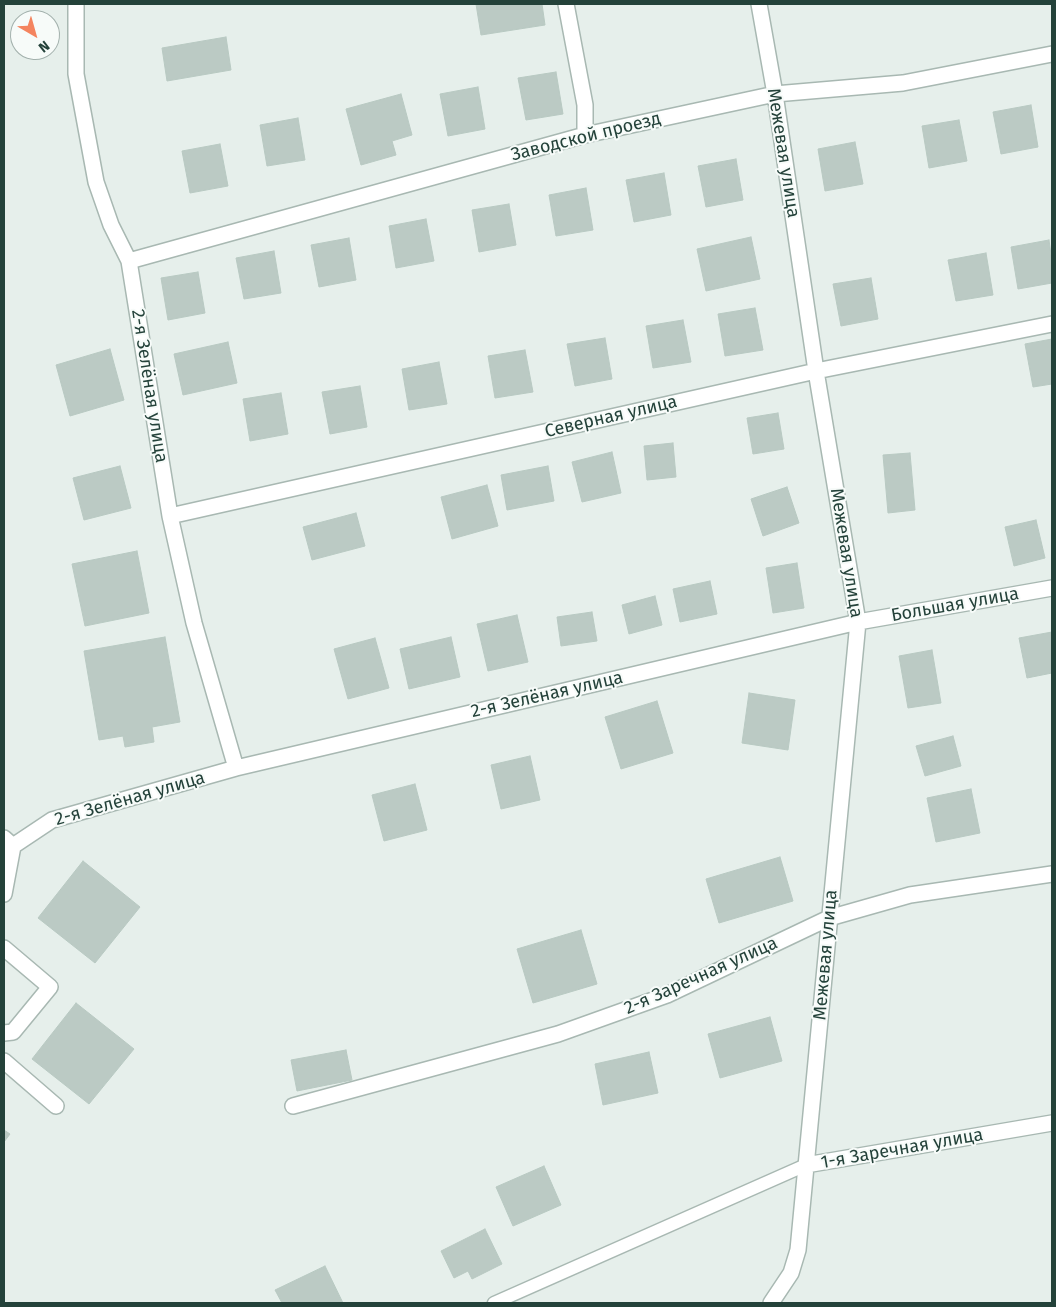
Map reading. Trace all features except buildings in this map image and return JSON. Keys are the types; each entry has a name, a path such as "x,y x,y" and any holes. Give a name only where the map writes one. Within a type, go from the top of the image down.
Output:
{"street":[{"name":"2-я Зелёная улица","path":"76,4 76,74 96,182 111,225 129,260 170,516 194,623 236,768"},
{"path":"566,4 585,104 586,134"},
{"name":"Межевая улица","path":"758,4 858,622 806,1165"},
{"name":"Заводской проезд","path":"129,260 586,134 774,94 903,83 1052,54"},
{"name":"Северная улица","path":"170,516 816,371 1052,324"},
{"name":"Большая улица","path":"858,622 1052,588"},
{"name":"2-я Зелёная улица","path":"9,842 52,820 236,768 858,622"},
{"path":"4,894 9,842"},
{"name":"2-я Заречная улица","path":"293,1106 558,1034 667,995 829,918 910,895 1052,874"},
{"path":"4,948 50,987 13,1032 4,1033"},
{"path":"4,1061 56,1106"},
{"name":"1-я Заречная улица","path":"771,1303 791,1272 798,1250 806,1165 1052,1123"}],"lane":[{"path":"494,1303 806,1165"}]}
